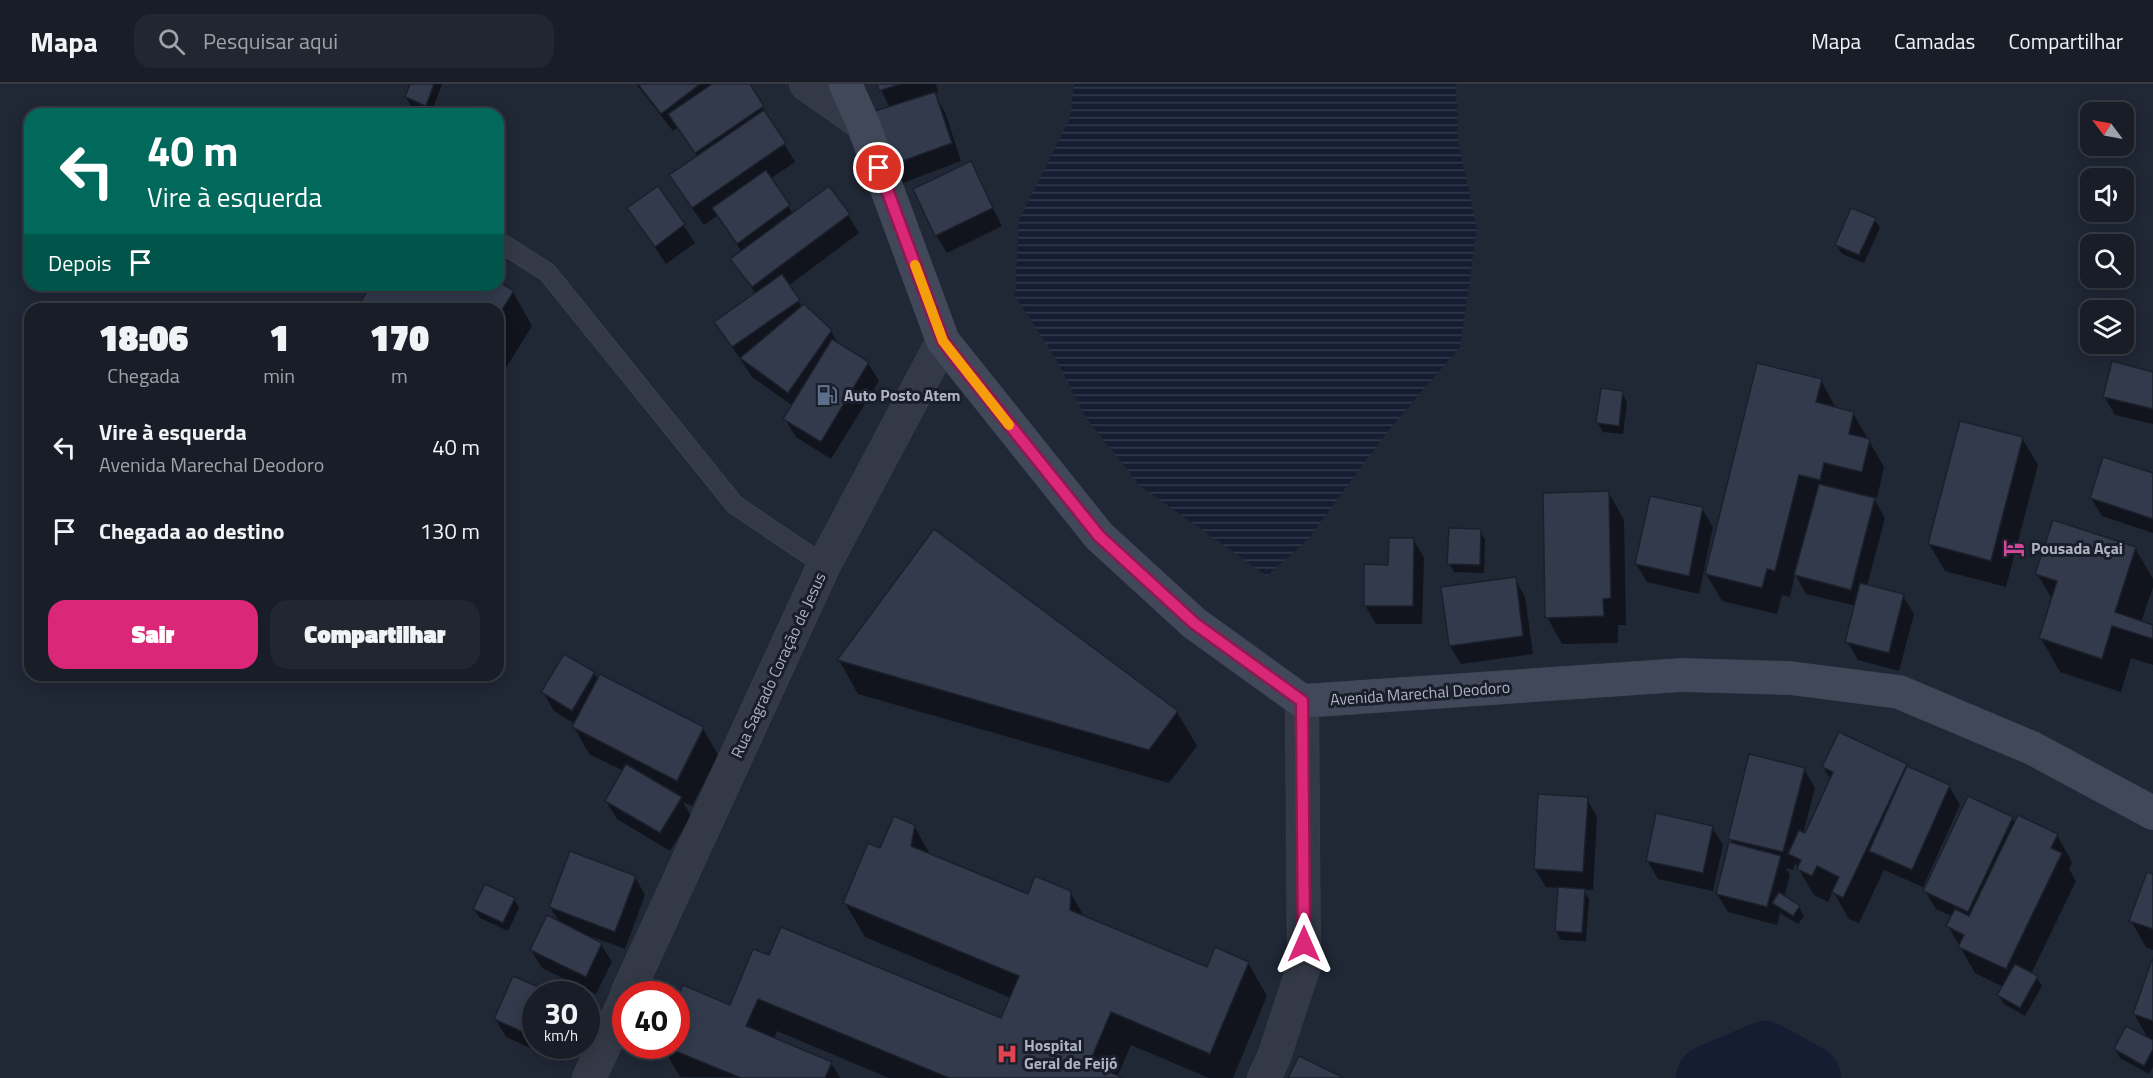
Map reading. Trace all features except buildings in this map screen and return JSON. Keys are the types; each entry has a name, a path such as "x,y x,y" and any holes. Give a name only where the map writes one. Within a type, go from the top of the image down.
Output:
{"main road":[{"path":"845,84 863,124 943,341 1099,536 1194,623 1302,701"},
{"name":"Avenida Marechal Deodoro","path":"1302,701 1682,675 1790,678 1899,692 2032,748 2153,813"}],"street":[{"path":"806,84 863,124"},
{"name":"Rua Sagrado Coração de Jesus","path":"633,981 824,565 943,341"},
{"path":"1264,1078 1274,1057 1304,966 1302,701"},
{"path":"589,1078 612,1029"}],"lane":[{"path":"504,246 547,272 735,505 824,565"}],"water":[{"path":"1074,84 1456,84 1458,142 1477,229 1460,347 1387,432 1308,539 1267,576 1139,485 1087,419 1053,354 1015,296 1019,220 1070,119"}],"waterway":[{"path":"1709,1078 1765,1054 1808,1078"}],"slow traffic":[{"path":"915,265 943,341 1009,425"}],"place":[{"name":"Auto Posto Atem","path":"827,395"},
{"name":"Pousada Açai","path":"2014,548"},
{"name":"Hospital Geral de Feijó","path":"1007,1054"}],"route":[{"path":"879,168 943,341 956,358 1099,536 1194,623 1302,701 1304,944"}]}
